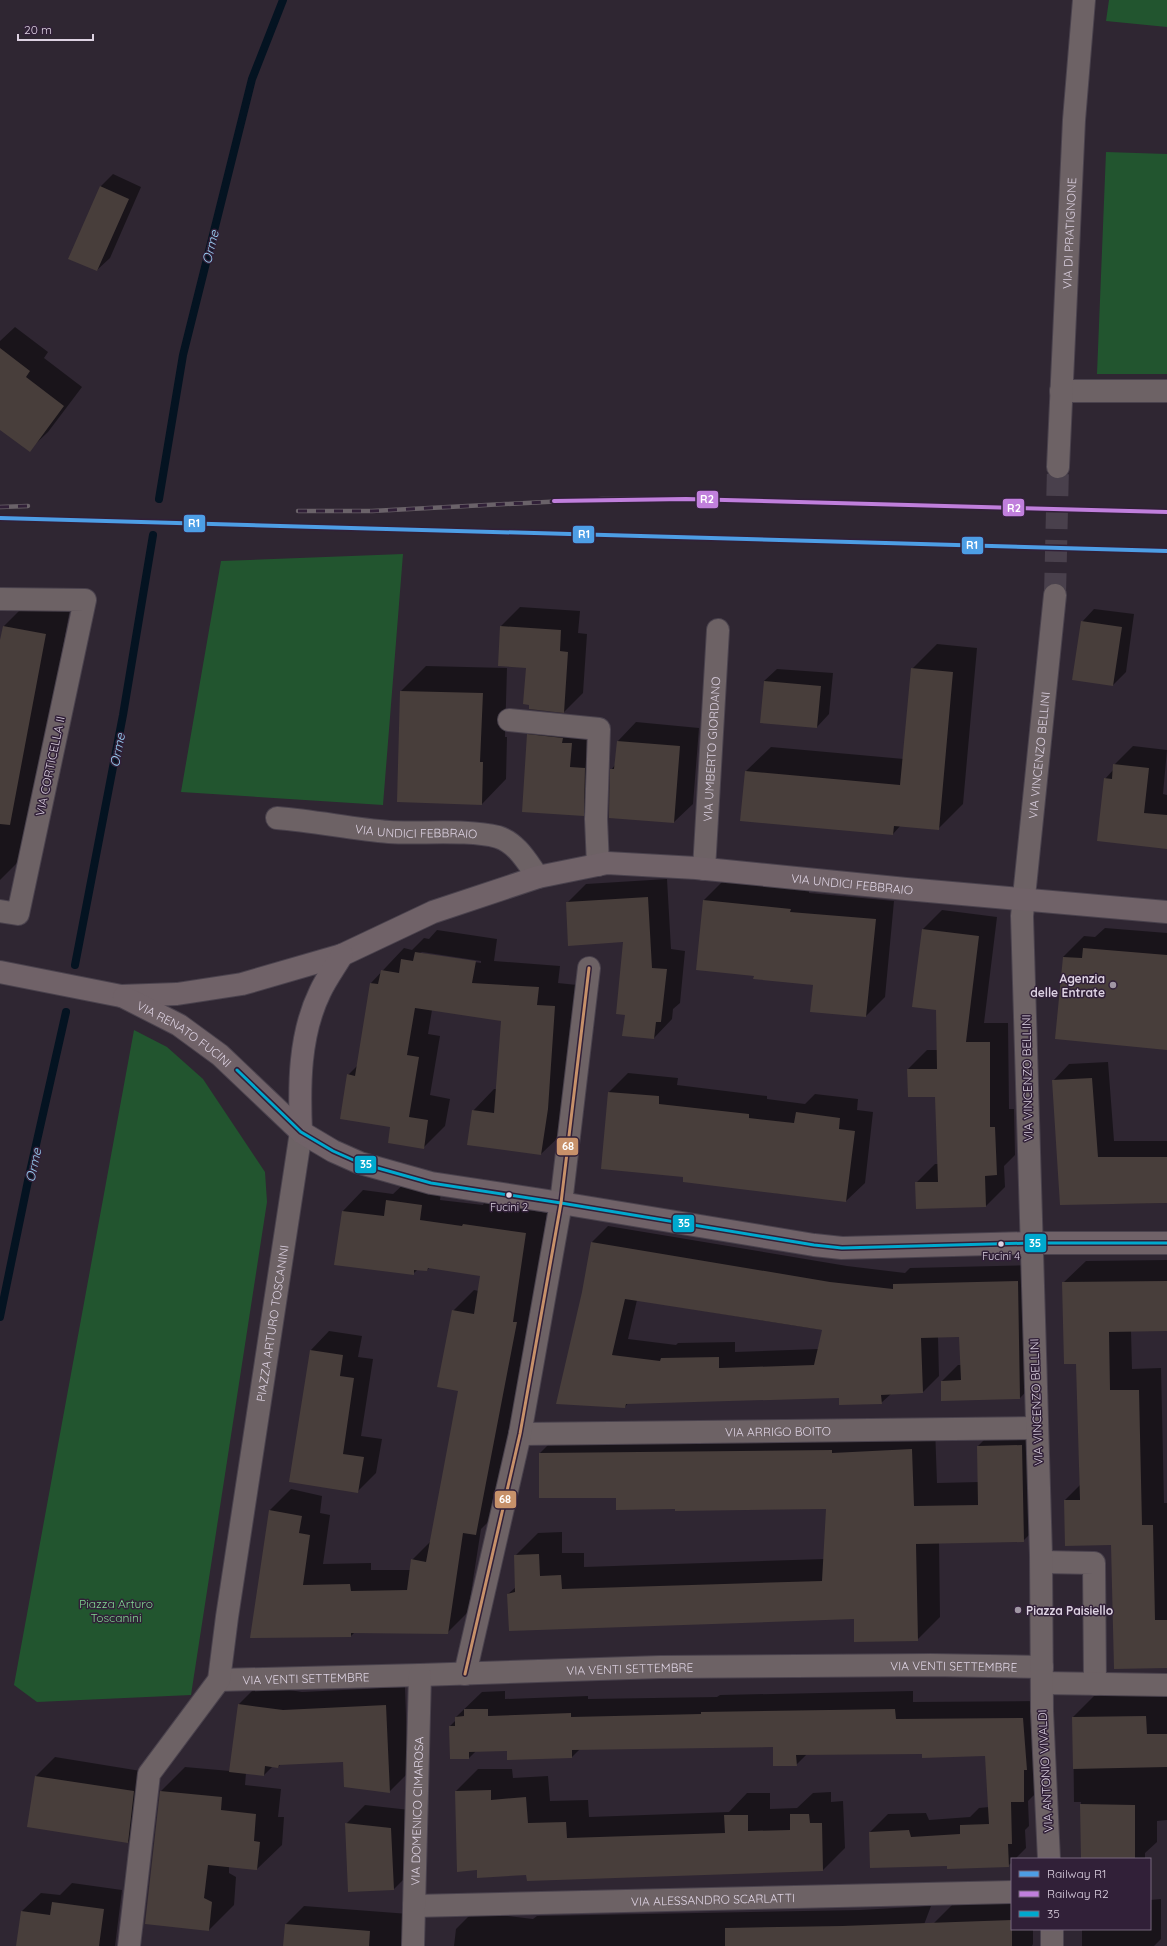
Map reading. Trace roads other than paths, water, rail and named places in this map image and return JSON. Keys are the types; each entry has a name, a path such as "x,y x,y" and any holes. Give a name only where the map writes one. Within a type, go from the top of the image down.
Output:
{"main road":[{"name":"VIA UNDICI FEBBRAIO","path":"121,996 177,994 242,984 342,955 433,912 538,877 607,863 704,869 1023,900 1167,912"},
{"path":"301,1132 299,1100 301,1069 310,1023 320,991 342,955"},
{"path":"0,972 121,996"},
{"name":"VIA RENATO FUCINI","path":"121,996 179,1025 220,1055 301,1132 333,1151 360,1163 431,1183 806,1244 842,1248 1031,1243 1167,1243"}],"street":[{"name":"VIA DI PRATIGNONE","path":"1058,467 1074,120 1084,0"},
{"path":"1061,391 1167,391"},
{"name":"VIA VINCENZO BELLINI","path":"1042,1675 1042,1562 1036,1428 1023,900 1054,595"},
{"name":"VIA CORTICELLA II","path":"0,599 85,600 18,914 0,911"},
{"name":"VIA UMBERTO GIORDANO","path":"704,869 718,630"},
{"path":"509,720 599,729 596,818 598,865"},
{"name":"VIA UNDICI FEBBRAIO","path":"277,818 313,821 388,832 475,834 499,837 517,848 538,877"},
{"path":"465,1674 520,1434 561,1203 589,968"},
{"name":"PIAZZA ARTURO TOSCANINI","path":"219,1680 227,1617 301,1132"},
{"name":"VIA ARRIGO BOITO","path":"520,1434 1036,1428"},
{"path":"1042,1562 1094,1563 1095,1684"},
{"name":"VIA VENTI SETTEMBRE","path":"219,1680 668,1667 931,1665 1042,1675 1095,1684 1167,1685"},
{"name":"VIA DOMENICO CIMAROSA","path":"413,1946 420,1675"},
{"name":"VIA ANTONIO VIVALDI","path":"1042,1675 1049,1858"},
{"path":"129,1946 150,1774 219,1680"},
{"name":"VIA ALESSANDRO SCARLATTI","path":"414,1906 1011,1892"},
{"path":"1052,1930 1052,1946"}],"waterway":[{"name":"Orme","path":"159,499 183,355 252,79 283,0"},
{"name":"Orme","path":"75,965 123,715 153,535"},
{"name":"Orme","path":"0,1317 29,1176 66,1012"}],"tunnel":[{"path":"1055,595 1058,467"}],"railway":[{"path":"298,511 372,511 602,499 686,499 1167,512"},
{"path":"0,507 28,506"},
{"path":"0,518 1167,551"}],"rail line":[{"name":"R2","path":"554,501 686,499 1167,512"},
{"name":"R1","path":"0,518 1167,551"}],"place":[{"name":"Agenzia delle Entrate","path":"1113,985"},
{"name":"Fucini 2","path":"509,1195"},
{"name":"Fucini 4","path":"1001,1244"},
{"name":"Piazza Paisiello","path":"1018,1610"}],"park label":[{"name":"Piazza Arturo Toscanini","path":"116,1610"}]}
